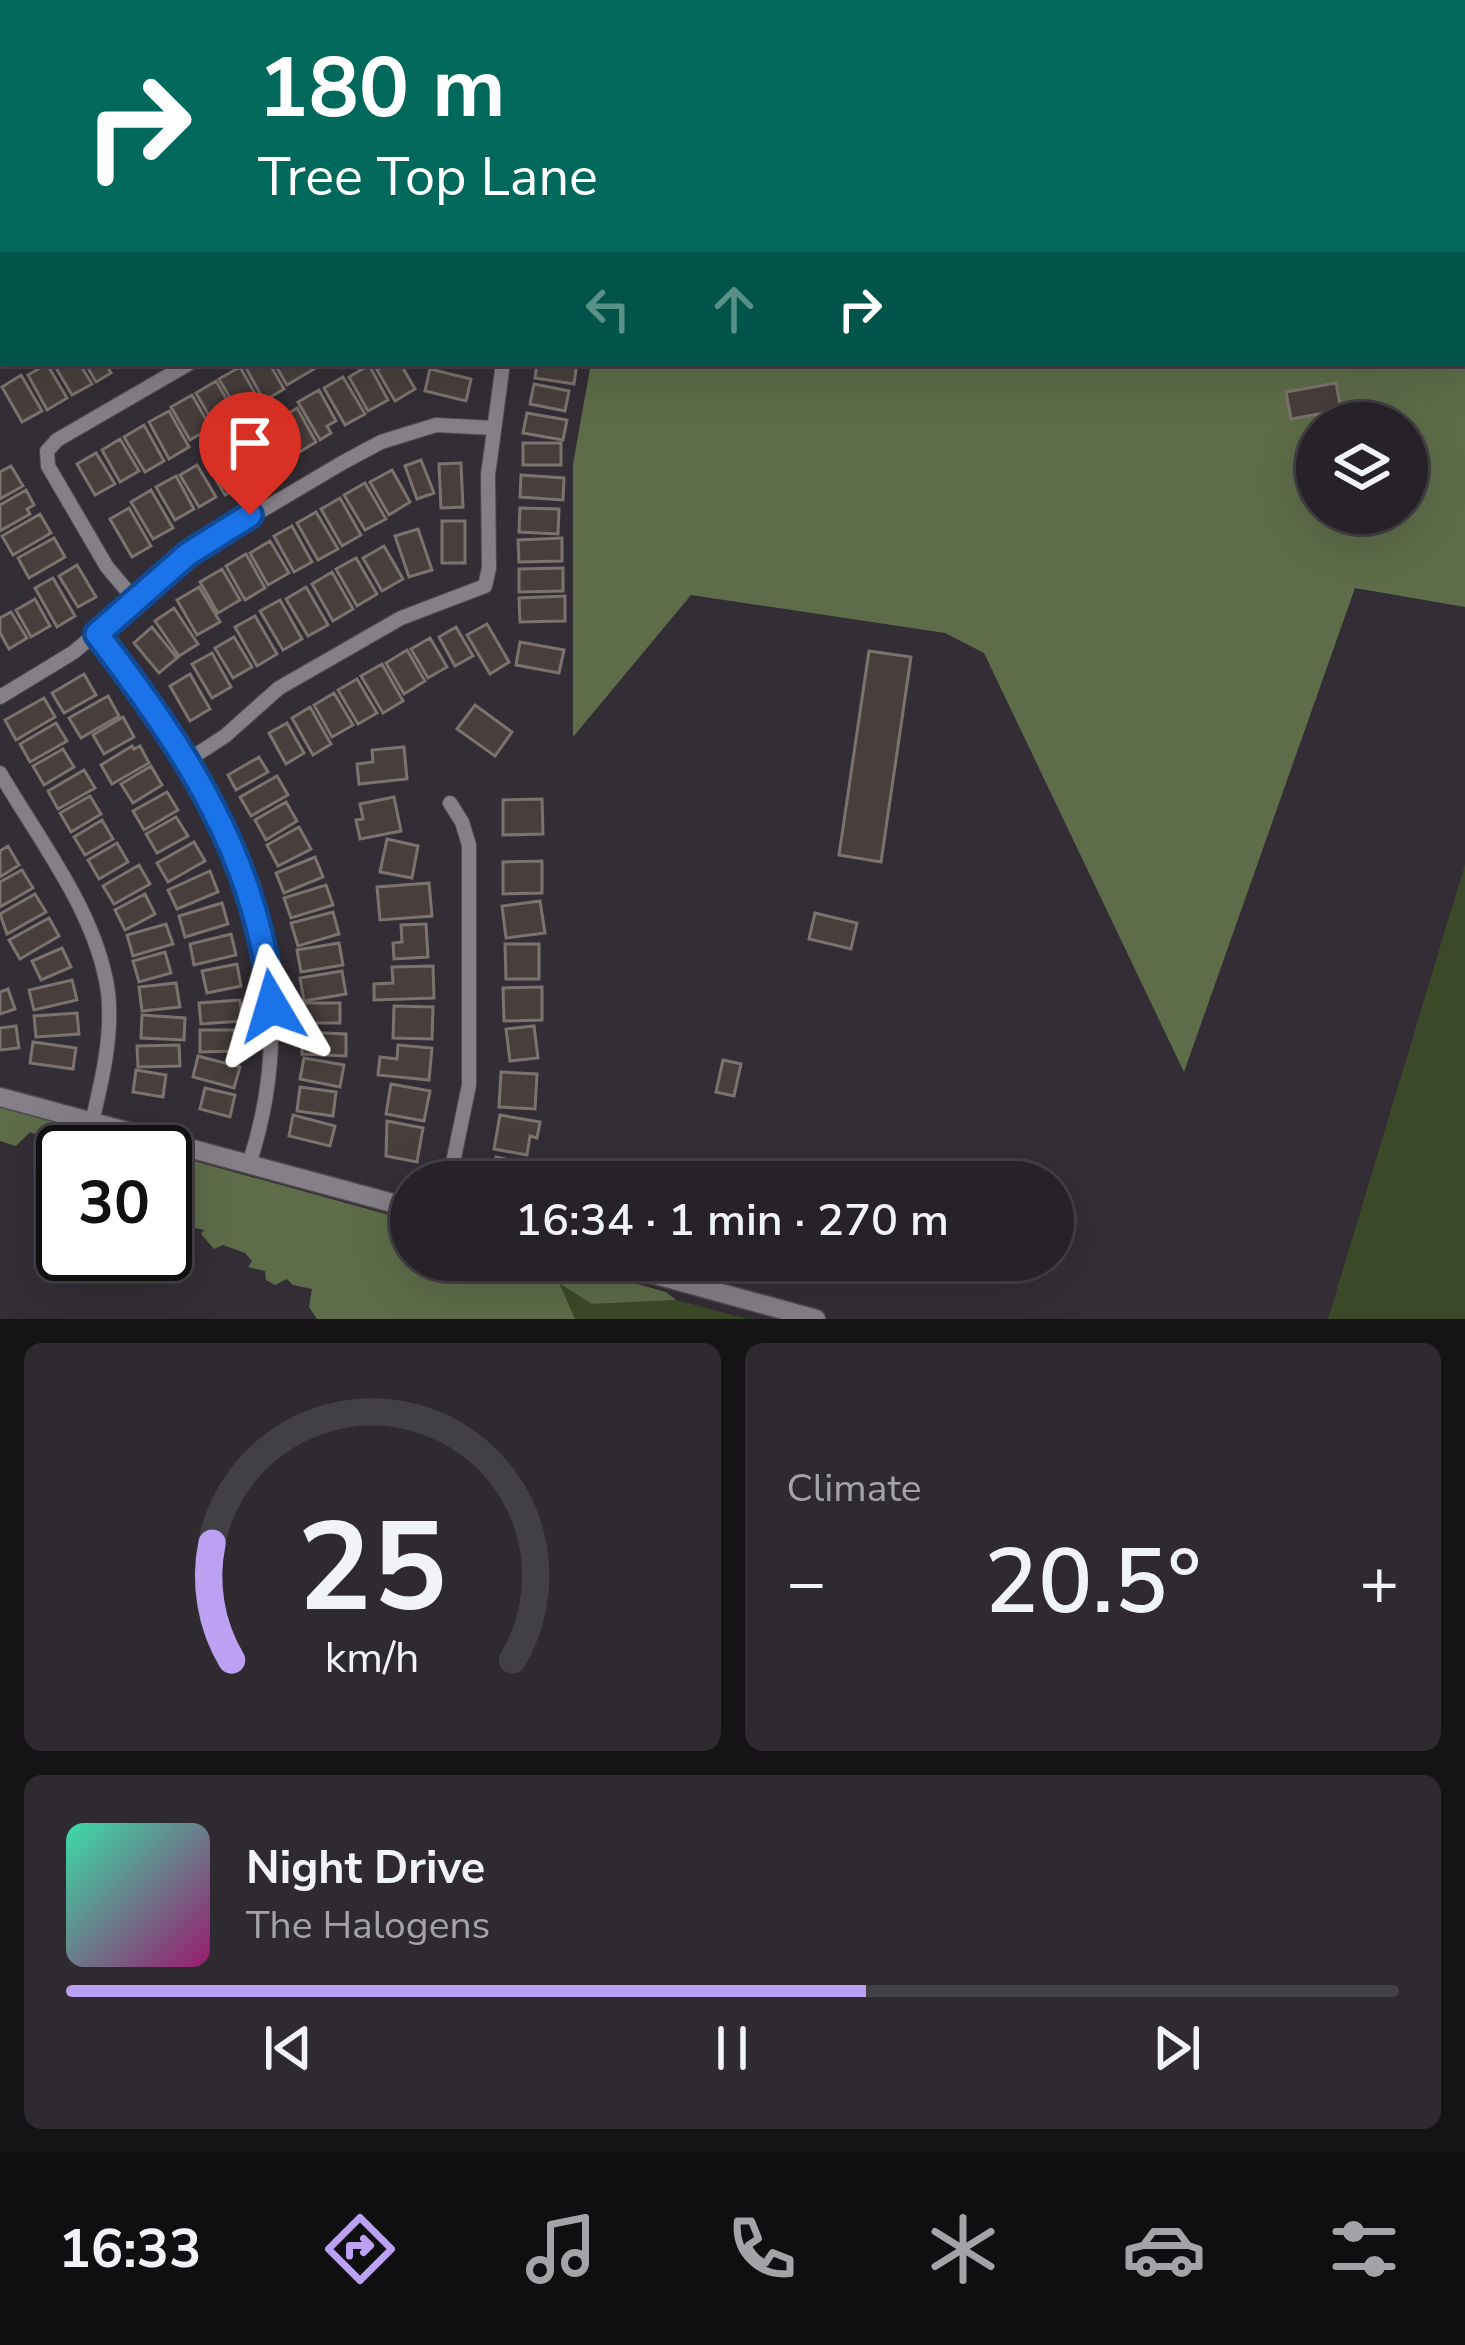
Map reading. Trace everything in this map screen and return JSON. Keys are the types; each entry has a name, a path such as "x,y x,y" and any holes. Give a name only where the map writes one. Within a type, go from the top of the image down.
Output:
{"street":[{"path":"135,600 96,549 48,466 47,451 56,440 185,366"},
{"path":"184,762 225,736 279,688 401,618 485,586 488,475 503,366"},
{"path":"0,697 97,634 188,554 381,442 436,425 494,428"},
{"path":"97,634 139,688 184,762 238,858 259,920 268,962 272,1052 266,1103 249,1164"},
{"path":"0,773 81,910 98,949 108,992 109,1032 92,1122"},
{"path":"450,803 469,845 469,1085 453,1161"},
{"path":"0,1097 390,1202"},
{"path":"678,1281 816,1319"}],"green space":[{"path":"590,366 1465,366 1465,607 1355,588 1184,1072 984,653 945,633 691,595 573,737 573,464"},
{"path":"1465,864 1465,1319 1328,1319"},
{"path":"0,1107 65,1125 36,1125 36,1134 30,1132 16,1146 0,1141"},
{"path":"192,1160 390,1215 390,1281 627,1281 666,1292 676,1300 592,1304 559,1283 575,1319 317,1319 309,1307 312,1289 287,1279 275,1285 266,1280 265,1271 248,1267 252,1261 245,1253 223,1245 214,1249 201,1234 204,1230 192,1227"},
{"path":"556,1281 593,1304 676,1300 748,1319 575,1319"}],"building":[{"path":"48,366 67,398 47,410 28,375"},
{"path":"55,366 81,366 92,384 72,395"},
{"path":"87,366 107,366 111,373 96,382"},
{"path":"245,366 271,366 284,389 264,401"},
{"path":"276,366 319,366 287,385"},
{"path":"370,366 388,400 368,411 349,377"},
{"path":"402,366 415,389 395,401 377,370"},
{"path":"537,366 577,366 574,384 535,378"},
{"path":"240,367 261,404 241,416 219,379"},
{"path":"430,369 471,379 466,401 425,391"},
{"path":"21,375 42,411 22,422 2,387"},
{"path":"343,377 365,414 345,425 324,388"},
{"path":"216,381 236,416 216,428 196,393"},
{"path":"1336,383 1340,402 1296,402 1296,418 1291,419 1286,392"},
{"path":"534,384 569,391 565,411 530,404"},
{"path":"319,390 336,421 327,426 331,433 320,440 298,402"},
{"path":"192,395 211,428 190,440 171,407"},
{"path":"297,408 316,442 298,453 279,419"},
{"path":"169,411 189,447 169,459 149,422"},
{"path":"527,413 567,420 563,440 523,433"},
{"path":"273,422 293,456 273,467 253,433"},
{"path":"144,425 164,461 145,472 124,437"},
{"path":"247,436 265,466 246,477 229,447"},
{"path":"120,439 139,471 120,482 102,450"},
{"path":"523,443 561,443 561,465 523,465"},
{"path":"223,448 244,484 225,495 204,459"},
{"path":"96,453 115,484 95,495 77,464"},
{"path":"421,460 434,493 417,499 405,466"},
{"path":"461,463 463,507 441,508 439,464"},
{"path":"197,465 216,497 199,507 180,475"},
{"path":"11,466 23,486 0,499 0,472"},
{"path":"392,470 410,502 389,515 370,482"},
{"path":"521,475 564,478 563,500 520,497"},
{"path":"176,476 194,509 175,520 156,487"},
{"path":"365,483 386,519 365,530 344,495"},
{"path":"26,490 34,505 27,509 30,514 0,531 0,505"},
{"path":"151,490 173,528 153,539 131,502"},
{"path":"340,498 361,535 342,546 321,509"},
{"path":"129,508 151,546 132,557 110,519"},
{"path":"520,508 559,509 558,534 519,532"},
{"path":"316,512 338,549 318,560 297,523"},
{"path":"40,514 51,533 13,555 2,536"},
{"path":"442,521 465,521 465,563 442,563"},
{"path":"292,526 312,562 294,572 274,536"},
{"path":"418,529 432,570 409,577 395,536"},
{"path":"54,538 65,557 29,578 18,558"},
{"path":"562,538 562,561 519,562 518,540"},
{"path":"270,541 289,573 268,585 250,553"},
{"path":"384,546 403,579 382,591 363,558"},
{"path":"246,554 265,588 245,600 226,566"},
{"path":"356,558 377,594 357,606 336,569"},
{"path":"77,565 96,597 78,607 59,576"},
{"path":"563,568 563,591 519,592 519,569"},
{"path":"222,569 240,600 218,613 200,582"},
{"path":"332,572 353,609 333,621 312,584"},
{"path":"53,578 75,616 57,627 35,588"},
{"path":"199,587 220,622 197,635 177,600"},
{"path":"306,587 328,625 308,636 286,599"},
{"path":"565,596 565,621 520,622 519,598"},
{"path":"35,599 50,626 31,637 16,610"},
{"path":"280,600 302,639 283,650 260,611"},
{"path":"174,608 198,644 179,656 155,621"},
{"path":"11,612 27,638 9,649 0,633 0,618"},
{"path":"255,616 277,654 257,666 235,627"},
{"path":"487,624 509,662 490,674 467,635"},
{"path":"152,627 177,658 159,673 134,643"},
{"path":"456,627 473,656 455,666 439,637"},
{"path":"234,637 252,667 233,678 215,648"},
{"path":"430,638 447,667 428,678 411,649"},
{"path":"520,642 564,650 559,673 516,665"},
{"path":"407,650 425,681 404,694 386,663"},
{"path":"869,651 911,657 881,862 839,855"},
{"path":"212,653 231,687 212,698 192,664"},
{"path":"382,664 403,701 383,713 361,676"},
{"path":"84,674 96,695 64,713 52,693"},
{"path":"190,674 210,709 190,721 170,686"},
{"path":"357,679 377,713 358,724 338,690"},
{"path":"334,693 353,725 332,737 314,705"},
{"path":"108,696 119,716 81,738 69,718"},
{"path":"44,698 55,717 16,740 5,720"},
{"path":"475,705 512,732 495,756 457,729"},
{"path":"310,707 331,744 313,755 292,718"},
{"path":"123,717 134,737 104,754 93,735"},
{"path":"56,723 67,741 30,762 20,744"},
{"path":"287,723 304,753 286,764 269,733"},
{"path":"140,746 149,763 112,784 101,765"},
{"path":"404,747 407,779 359,784 357,764 373,762 372,750"},
{"path":"63,749 74,767 44,785 33,766"},
{"path":"259,757 268,772 236,790 228,775"},
{"path":"151,766 162,785 133,803 121,784"},
{"path":"84,770 95,788 58,809 48,791"},
{"path":"277,776 288,795 251,816 240,797"},
{"path":"167,792 178,810 144,830 133,811"},
{"path":"90,796 101,814 71,832 60,813"},
{"path":"394,797 401,831 360,839 356,820 363,819 360,804"},
{"path":"542,799 543,834 503,835 503,800"},
{"path":"286,802 297,821 266,840 255,820"},
{"path":"176,817 188,836 157,853 146,834"},
{"path":"102,820 113,839 85,855 74,837"},
{"path":"299,827 311,849 278,866 267,845"},
{"path":"387,839 418,846 412,878 380,872"},
{"path":"194,842 205,861 168,882 157,863"},
{"path":"117,843 128,862 99,879 88,860"},
{"path":"8,846 19,865 0,877 0,851"},
{"path":"315,857 323,877 284,893 276,873"},
{"path":"542,861 542,893 503,894 503,862"},
{"path":"139,865 150,884 114,904 103,886"},
{"path":"22,870 33,888 0,907 0,882"},
{"path":"210,871 218,892 177,909 168,890"},
{"path":"429,883 432,916 380,920 377,887"},
{"path":"326,885 333,905 291,918 284,898"},
{"path":"35,894 46,912 7,934 0,914"},
{"path":"145,894 155,914 125,930 115,910"},
{"path":"540,901 545,933 506,938 502,906"},
{"path":"222,903 228,924 185,937 179,916"},
{"path":"333,912 339,934 298,946 291,923"},
{"path":"815,913 857,923 851,949 809,939"},
{"path":"49,918 59,936 20,959 9,940"},
{"path":"166,924 173,944 133,956 127,935"},
{"path":"426,924 428,957 394,959 393,943 402,942 401,925"},
{"path":"231,934 236,955 194,965 190,944"},
{"path":"339,943 343,965 301,972 297,950"},
{"path":"505,944 539,944 539,979 506,979"},
{"path":"62,948 71,967 41,980 32,961"},
{"path":"165,952 171,973 139,982 133,961"},
{"path":"237,964 241,986 207,993 202,971"},
{"path":"433,966 434,998 374,1000 374,984 393,983 392,967"},
{"path":"342,971 346,994 304,1001 300,978"},
{"path":"72,980 77,1000 34,1010 29,990"},
{"path":"176,983 180,1007 142,1011 139,987"},
{"path":"542,987 542,1020 504,1021 503,988"},
{"path":"8,989 15,1009 0,1014 0,992"},
{"path":"240,1000 242,1021 201,1024 199,1003"},
{"path":"305,1003 340,1003 340,1023 305,1023"},
{"path":"394,1006 433,1007 432,1039 393,1038"},
{"path":"77,1013 79,1034 36,1037 34,1016"},
{"path":"142,1015 185,1018 184,1040 141,1038"},
{"path":"16,1026 19,1048 0,1050 0,1028"},
{"path":"534,1026 538,1058 510,1061 506,1029"},
{"path":"200,1030 234,1030 234,1051 200,1052"},
{"path":"302,1032 346,1034 346,1056 302,1054"},
{"path":"33,1042 76,1048 73,1069 30,1063"},
{"path":"179,1045 180,1066 138,1067 137,1046"},
{"path":"398,1045 432,1048 429,1080 378,1075 380,1057 397,1059"},
{"path":"198,1056 240,1067 234,1088 193,1077"},
{"path":"304,1058 344,1065 340,1087 300,1079"},
{"path":"723,1060 741,1064 734,1096 716,1092"},
{"path":"136,1070 166,1075 163,1097 133,1092"},
{"path":"501,1072 537,1074 535,1109 499,1107"},
{"path":"391,1084 430,1091 424,1121 386,1114"},
{"path":"300,1087 336,1092 333,1116 297,1111"},
{"path":"205,1088 235,1095 230,1117 200,1109"},
{"path":"293,1115 335,1126 330,1146 289,1136"},
{"path":"500,1115 540,1122 537,1138 530,1136 527,1155 494,1149"},
{"path":"387,1121 423,1128 417,1161 386,1156"}],"route":[{"path":"250,515 188,554 97,634 160,721 238,858 259,920 272,1006"}]}
